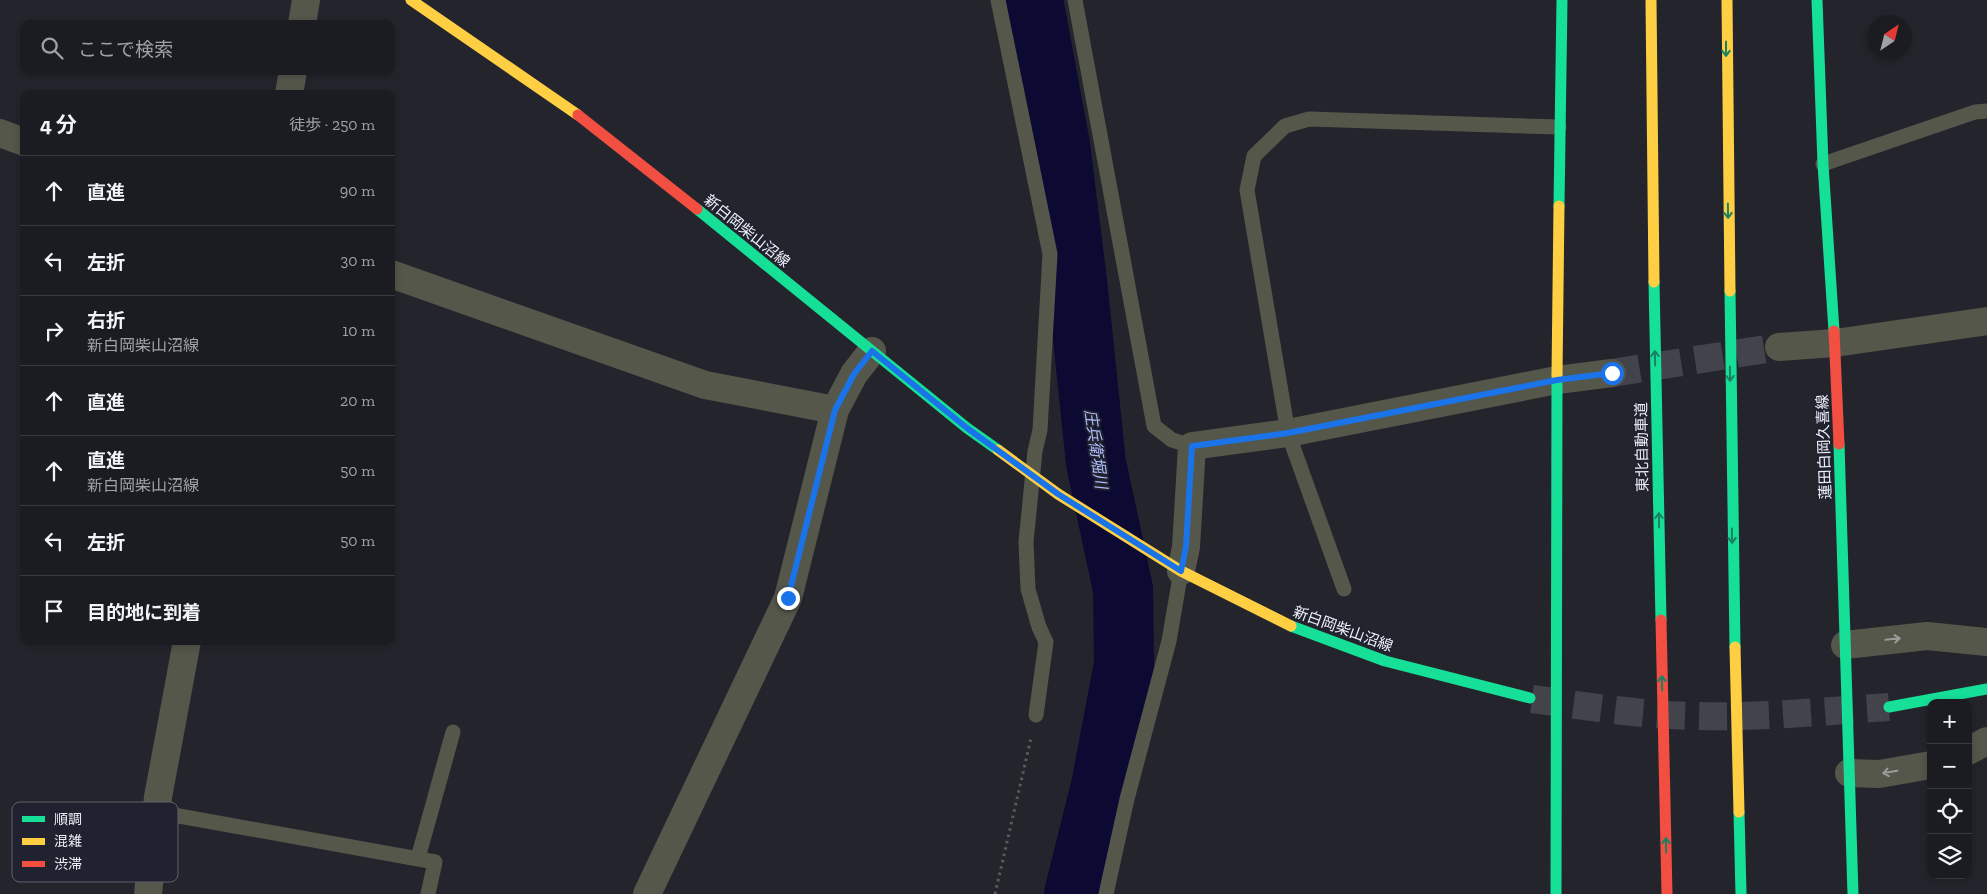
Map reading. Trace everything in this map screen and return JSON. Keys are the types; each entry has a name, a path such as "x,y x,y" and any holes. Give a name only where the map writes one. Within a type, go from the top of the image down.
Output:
{"main road":[{"name":"新白岡柴山沼線","path":"411,0 600,130 967,428 1058,494 1181,571 1281,622 1337,645 1385,661 1530,698"},
{"path":"1556,894 1555,632 1559,127 1562,0"},
{"name":"東北自動車道","path":"1651,0 1655,334 1667,894"},
{"path":"1726,0 1732,548 1740,894"},
{"name":"蓮田白岡久喜線","path":"1817,0 1823,164 1835,343 1853,894"},
{"path":"1889,707 1987,689"}],"street":[{"path":"303,20 306,0"},
{"path":"290,90 292,75"},
{"path":"0,133 20,140"},
{"path":"395,275 705,385 835,410"},
{"path":"1779,347 1835,343 1987,320"},
{"path":"647,894 788,598 835,410 854,374 872,351"},
{"path":"1181,571 1186,547 1192,446 1288,433 1557,380 1612,373"},
{"path":"1845,645 1927,636 1987,642"},
{"path":"159,802 187,645"},
{"path":"1972,749 1987,741"},
{"path":"1849,773 1879,774 1927,766"}],"lane":[{"path":"998,0 1050,254 1040,430 1035,451 1026,542 1028,589 1038,627 1046,642 1036,715"},
{"path":"1076,0 1154,426 1172,440 1192,446"},
{"path":"1823,164 1975,112 1987,111"},
{"path":"1344,589 1288,433 1247,190 1254,156 1285,126 1308,119 1559,127"},
{"path":"1106,894 1127,799 1169,642 1181,571"},
{"path":"418,858 453,732"},
{"path":"178,816 435,862 428,894"}],"path":[{"path":"995,894 1036,715"}],"waterway":[{"name":"庄兵衛堀川","path":"1033,0 1060,145 1077,281 1096,463 1123,589 1124,664 1101,786 1074,894"}],"tunnel":[{"path":"1612,373 1779,347"},
{"path":"1532,699 1633,712 1695,716 1768,715 1889,707"}],"traffic: fast":[{"path":"1559,206 1562,0"},
{"path":"1817,0 1823,164 1834,331"},
{"path":"697,209 967,428 998,450"},
{"path":"1654,282 1661,620"},
{"path":"1730,291 1735,647"},
{"path":"1556,894 1557,375"},
{"path":"1839,444 1853,894"},
{"path":"1291,626 1385,661 1530,698"},
{"path":"1889,707 1987,689"},
{"path":"1739,812 1741,894"}],"traffic: slow":[{"path":"411,0 578,115"},
{"path":"1651,0 1654,282"},
{"path":"1727,0 1730,291"},
{"path":"1557,375 1559,206"},
{"path":"998,450 1058,494 1181,571 1291,626"},
{"path":"1735,647 1739,812"}],"traffic: jam":[{"path":"578,115 697,209"},
{"path":"1834,331 1839,444"},
{"path":"1661,620 1667,894"}],"route":[{"path":"788,598 835,410 854,374 872,351 967,428 1058,494 1181,571 1186,547 1192,446 1288,433 1557,380 1612,373"}]}
